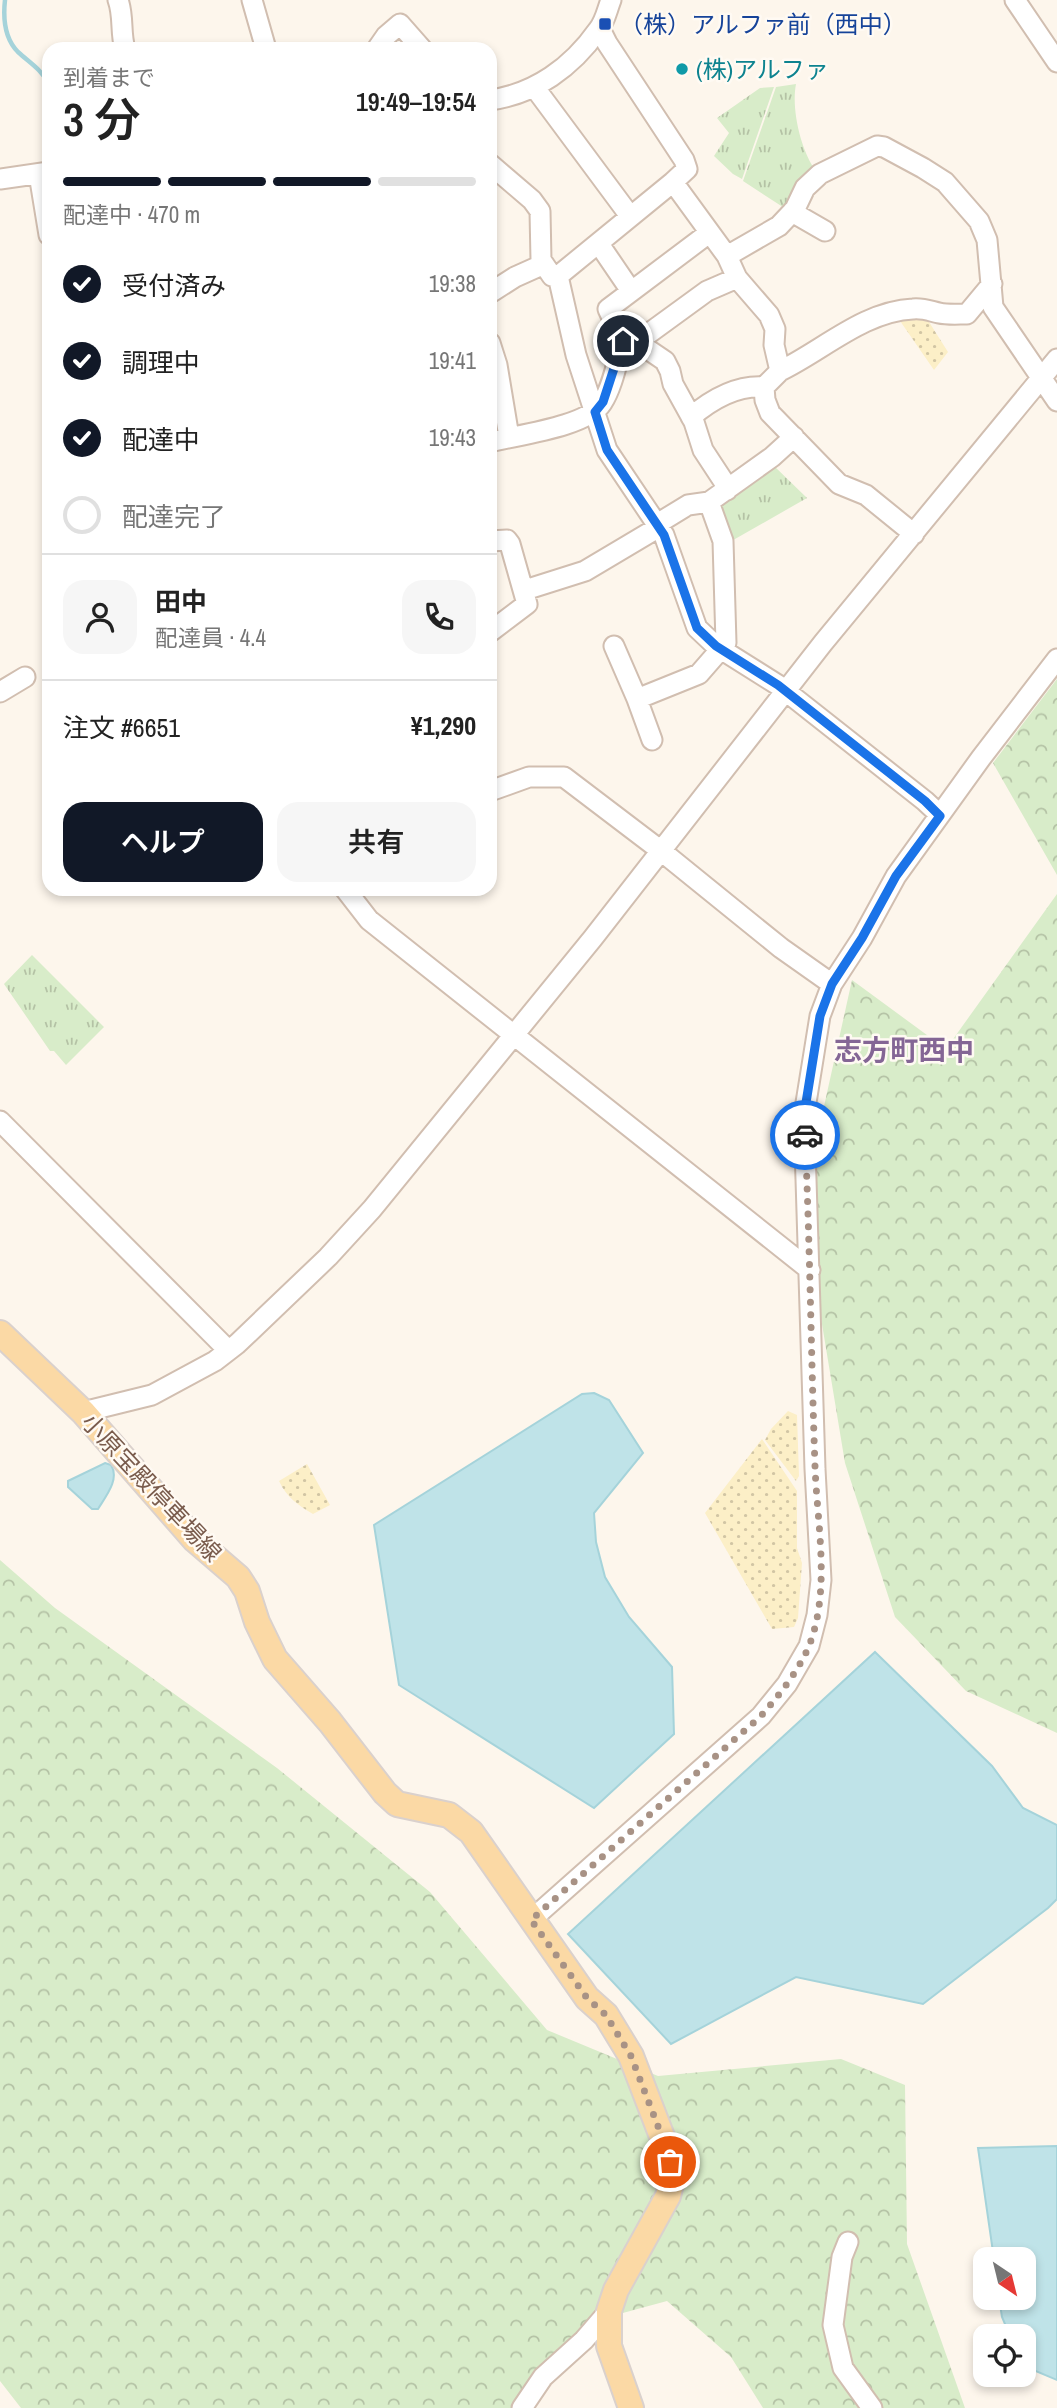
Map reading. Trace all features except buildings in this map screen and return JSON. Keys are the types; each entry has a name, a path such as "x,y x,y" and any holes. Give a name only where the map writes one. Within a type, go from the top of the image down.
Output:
{"main road":[{"name":"小原宝殿停車場線","path":"0,1333 83,1412 195,1540 238,1577 247,1591 257,1622 275,1659 330,1722 385,1793 397,1804 449,1815 471,1832 587,1998 606,2015 631,2056 666,2147 673,2176 668,2196 616,2290 609,2311 609,2346 631,2408"}],"street":[{"path":"118,0 122,42"},
{"path":"252,0 264,42"},
{"path":"497,99 535,88 576,55 600,29 611,0"},
{"path":"1015,0 1057,62"},
{"path":"382,42 400,24 416,42"},
{"path":"497,289 515,277 551,270 599,244 687,169 684,160 600,29"},
{"path":"535,88 630,216"},
{"path":"727,256 779,226 792,212 806,188 820,174 877,146 884,147 945,182 979,221 987,240 993,307 1057,401"},
{"path":"497,170 532,200 540,212 541,260 551,270 607,450 658,525 670,548 697,628 722,650 786,692 925,801 940,816"},
{"path":"0,179 42,173"},
{"path":"674,182 727,256 737,278 769,315 775,328 779,371"},
{"path":"792,212 825,231"},
{"path":"709,233 608,309 630,341 665,361 673,384 691,417 702,450 727,490"},
{"path":"599,244 631,291"},
{"path":"497,440 546,431 595,412 603,402 630,341 707,291 737,278"},
{"path":"914,534 866,495 839,484 771,413 765,400 764,387 779,371 846,332 893,312 929,309 941,313 967,314 992,284"},
{"path":"83,1412 152,1395 201,1369 237,1344 328,1257 363,1219 593,938 823,643 1057,359"},
{"path":"497,365 509,437"},
{"path":"691,417 702,408 737,390 748,386 764,387"},
{"path":"525,590 584,571 688,505 709,502 794,438"},
{"path":"637,699 699,674 726,643 723,541 709,502"},
{"path":"497,541 508,540 527,604 497,625"},
{"path":"614,646 652,740"},
{"path":"531,1920 761,1716 787,1684 809,1646 817,1615 821,1580 804,1115 820,1016 832,984 862,938 896,876 1057,659"},
{"path":"0,692 25,677"},
{"path":"497,788 529,777 564,777 781,948 832,984"},
{"path":"350,896 369,920 810,1270"},
{"path":"0,1121 228,1350"},
{"path":"848,2242 842,2257 833,2325 843,2368 872,2408"},
{"path":"522,2408 543,2377 584,2340 609,2311"}],"green space":[{"path":"796,84 798,129 816,171 789,211 743,181 776,87"},
{"path":"774,87 742,179 714,156 729,133 717,118 760,88"},
{"path":"771,463 807,498 728,543 712,503"},
{"path":"1057,679 1057,875 993,763"},
{"path":"1057,894 1057,1733 966,1691 895,1617 845,1463 817,1294 813,1156 852,980 946,1049"},
{"path":"32,955 104,1027 66,1065 54,1051 50,1051 4,984"},
{"path":"0,1560 55,1608 277,1768 430,1892 547,2030 658,2076 841,2059 905,2085 907,2244 965,2408 763,2408 731,2357 667,2301 586,2323 521,2391 512,2408 21,2408 0,2381"}],"sand":[{"path":"924,314 948,352 934,370 898,318"},
{"path":"788,1411 797,1415 799,1476 796,1481 765,1440 771,1429"},
{"path":"762,1439 797,1491 797,1548 802,1563 798,1618 794,1627 772,1629 705,1513"},
{"path":"307,1464 330,1505 313,1514 293,1500 279,1481"}],"water":[{"path":"594,1393 609,1400 643,1453 594,1513 596,1542 605,1577 629,1617 672,1667 674,1734 594,1808 399,1685 374,1525 582,1394"},
{"path":"105,1463 111,1465 113,1482 98,1509 92,1509 68,1487 68,1481"},
{"path":"875,1652 992,1766 1023,1808 1057,1825 1057,1899 923,2004 796,1977 671,2044 568,1934"},
{"path":"1057,2146 1057,2380 1036,2371 1036,2324 1005,2324 1002,2317 1001,2310 1036,2310 1036,2247 992,2247 978,2148"}],"waterway":[{"path":"5,0 5,21 10,41 42,74"}],"way so far":[{"path":"670,2162 631,2056 606,2015 587,1998 531,1920 761,1716 787,1684 809,1646 817,1615 821,1580 805,1135"}],"place":[{"name":"（株）アルファ前（西中）","path":"605,24"},
{"name":"(株)アルファ","path":"682,69"}],"district":[{"name":"志方町西中","path":"904,1050"}],"route":[{"path":"623,341 603,402 595,412 607,450 664,535 697,628 716,646 778,685 925,801 940,816 896,876 862,938 832,984 820,1016 804,1115 805,1135"}]}
